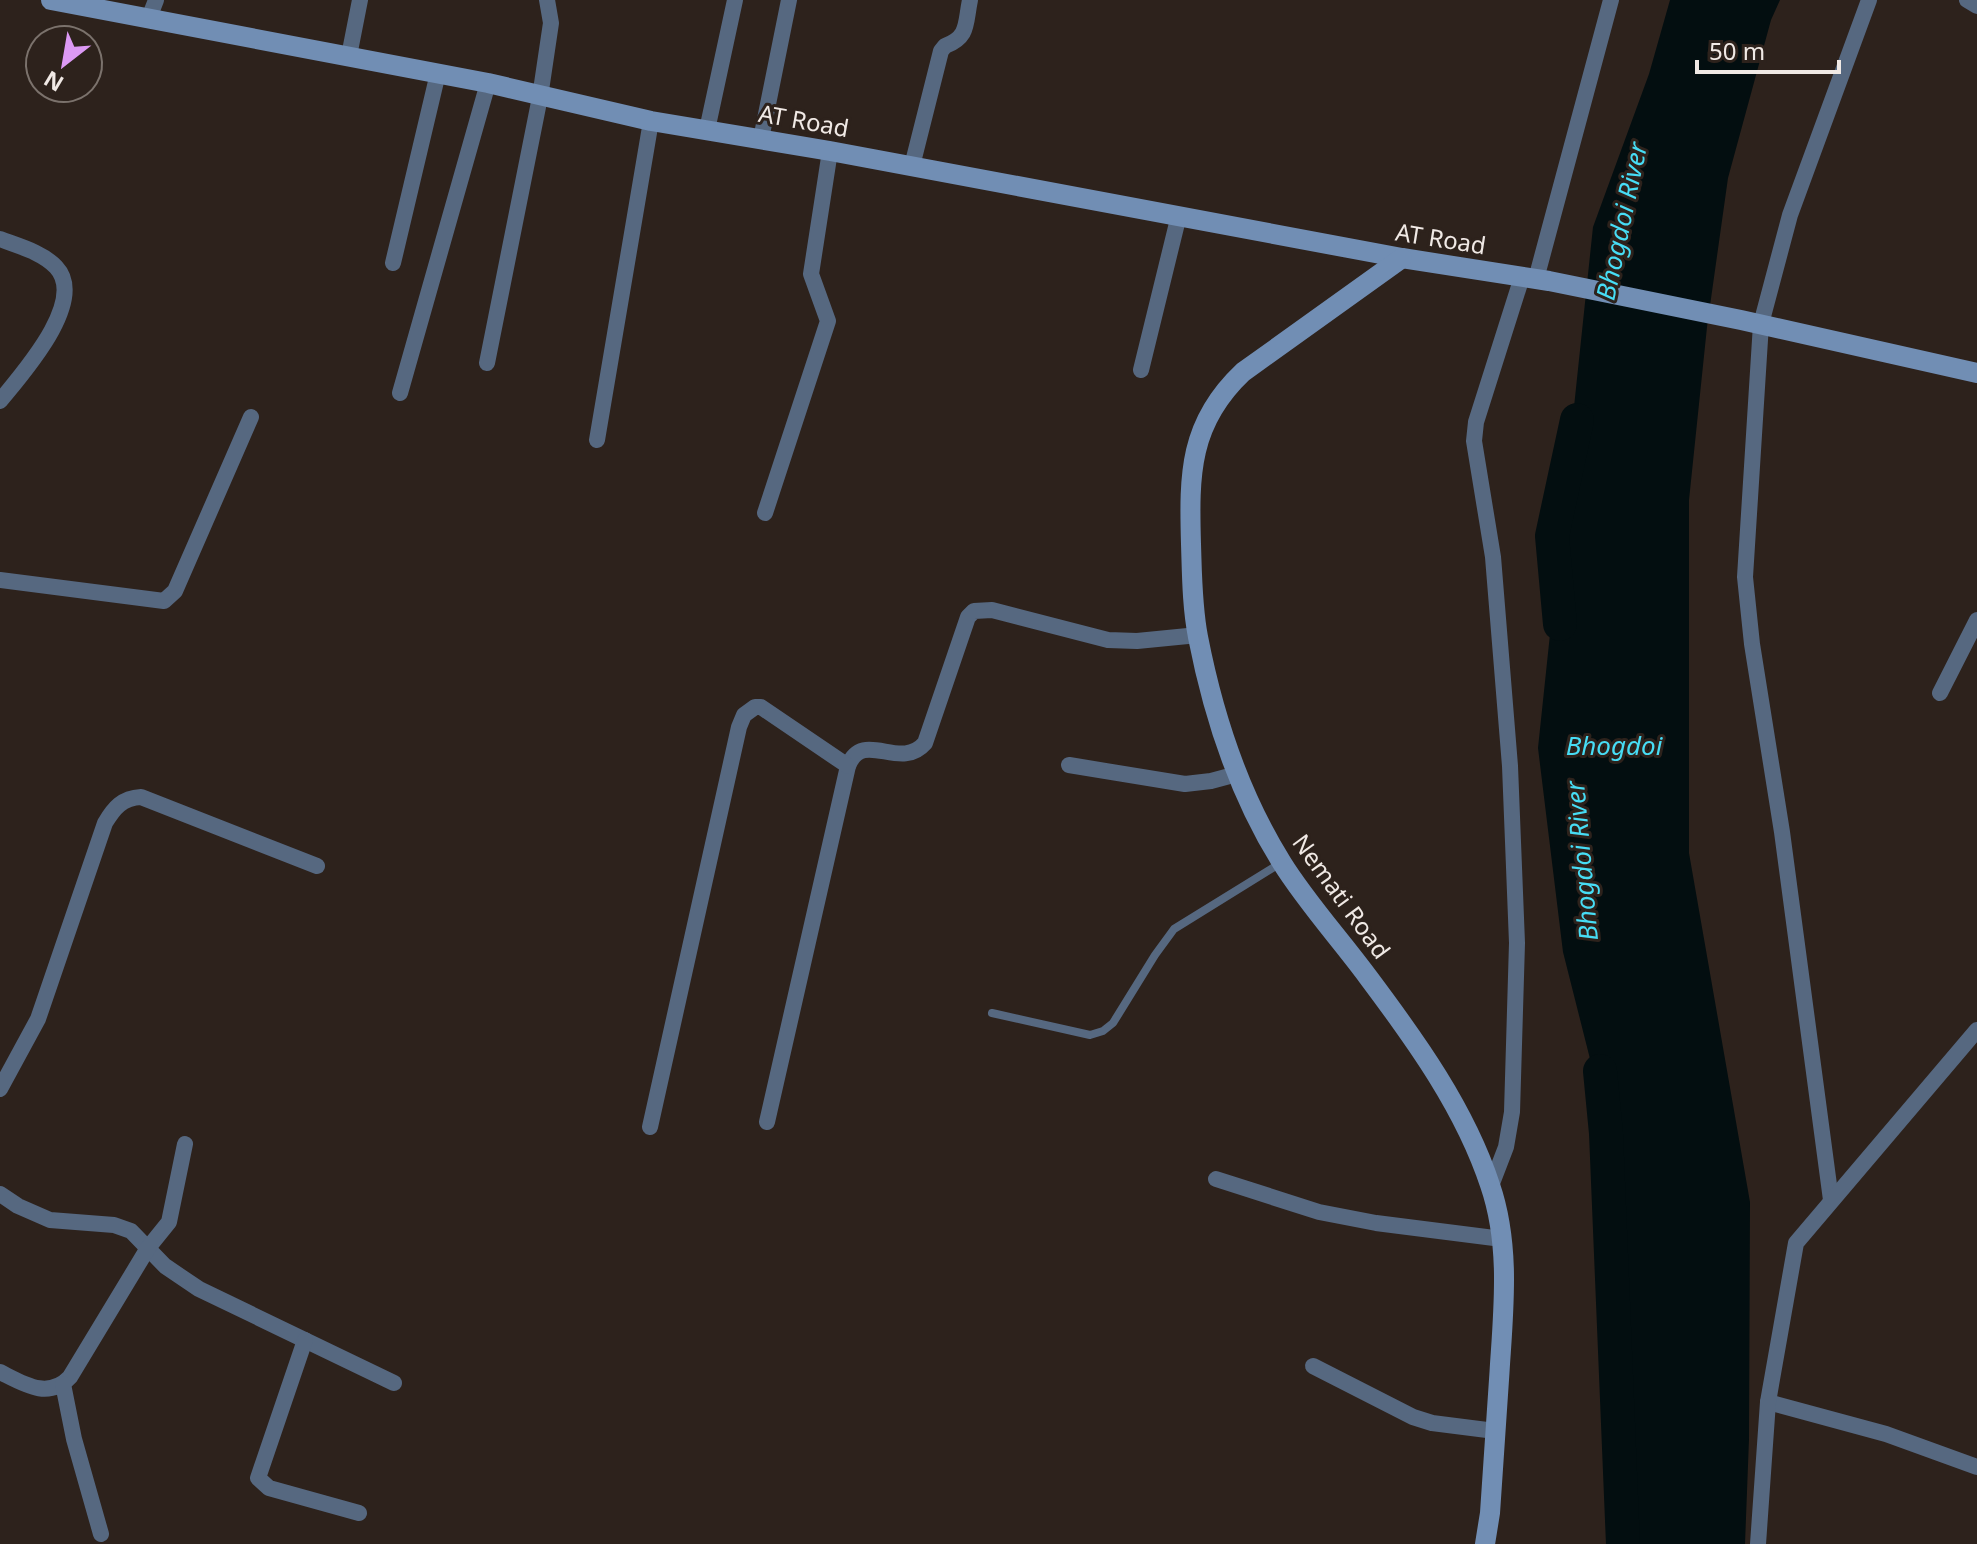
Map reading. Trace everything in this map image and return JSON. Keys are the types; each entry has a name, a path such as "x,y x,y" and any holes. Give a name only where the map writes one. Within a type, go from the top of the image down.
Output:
{"main road":[{"name":"AT Road","path":"51,0 153,9 349,56 488,83 651,121 830,151 1402,258 1536,279 1751,322"},
{"name":"Nemati Road","path":"1402,258 1243,372 1214,405 1194,453 1190,495 1192,578 1198,635 1237,774 1282,863 1368,976 1439,1078 1465,1126 1491,1186 1502,1239 1504,1303 1485,1544"},
{"path":"1751,322 1977,373"}],"street":[{"path":"349,56 360,0"},
{"path":"487,363 540,97 551,23 547,0"},
{"path":"707,130 735,0"},
{"path":"761,139 789,0"},
{"path":"912,166 941,51 962,37 970,0"},
{"path":"1491,1186 1506,1147 1512,1112 1517,943 1510,766 1493,557 1474,441 1476,422 1536,279 1611,0"},
{"path":"1831,1200 1782,832 1747,608 1751,322 1869,0"},
{"path":"1967,0 1977,6"},
{"path":"393,263 438,73"},
{"path":"400,393 488,83"},
{"path":"597,440 651,121"},
{"path":"765,513 828,321 811,274 830,151"},
{"path":"1141,370 1179,215"},
{"path":"0,239 43,257 56,267 64,278 66,291 58,322 0,401"},
{"path":"0,580 164,601 175,591 251,417"},
{"path":"767,1122 852,755 867,749 909,754 925,743 962,628 974,611 992,610 1108,640 1137,641 1198,635"},
{"path":"1940,693 1977,620"},
{"path":"650,1127 717,818 744,715 755,707 761,707 848,766"},
{"path":"1069,765 1185,784 1237,774"},
{"path":"0,1089 38,1019 105,823 119,803 141,797 317,866"},
{"path":"1758,1544 1768,1402 1789,1288 1792,1252 1831,1200 1977,1030"},
{"path":"0,1372 31,1387 45,1390 63,1384 70,1377 148,1248 163,1232 171,1216 185,1144"},
{"path":"1216,1179 1331,1215 1502,1239"},
{"path":"0,1194 50,1220 114,1225 131,1231 165,1266 199,1289 394,1383"},
{"path":"305,1340 258,1478 269,1488 359,1513"},
{"path":"1313,1366 1413,1417 1432,1423 1495,1431"},
{"path":"63,1384 74,1439 101,1534"},
{"path":"1768,1402 1886,1434 1977,1467"}],"lane":[{"path":"992,1013 1090,1035 1103,1031 1113,1023 1174,929 1282,863"}],"water":[{"name":"Bhogdoi","path":"1670,0 1780,0 1771,20 1728,178 1707,327 1689,500 1689,853 1750,1202 1749,1439 1745,1544 1631,1544 1624,1276 1609,1134 1563,952 1538,748 1593,227 1649,74"}],"waterway":[{"name":"Bhogdoi River","path":"1560,624 1552,536 1577,420"},
{"name":"Bhogdoi River","path":"1600,1071 1606,1133 1623,1544"}]}
